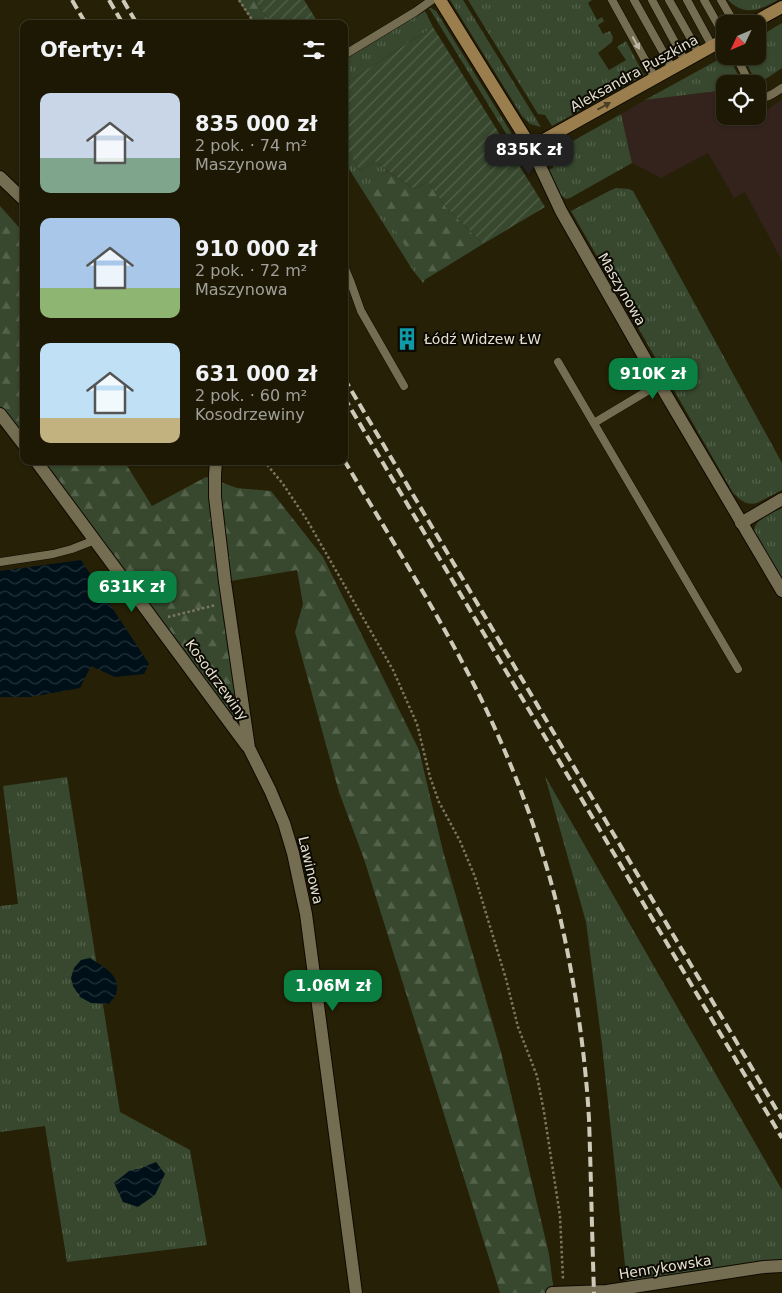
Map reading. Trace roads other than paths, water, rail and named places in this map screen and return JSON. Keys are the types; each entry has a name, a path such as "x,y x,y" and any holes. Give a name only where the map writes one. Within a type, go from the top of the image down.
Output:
{"street":[{"name":"Maszynowa","path":"440,0 531,147 561,211 782,591"},
{"path":"766,16 782,7"},
{"name":"Aleksandra Puszkina","path":"531,147 716,44"},
{"path":"0,176 20,196"},
{"path":"0,414 20,440"},
{"name":"Kosodrzewiny","path":"39,465 249,748"},
{"name":"Lawinowa","path":"215,465 215,497 249,748 284,823 293,853 306,914 356,1293"},
{"path":"741,522 782,499"},
{"name":"Henrykowska","path":"557,1292 607,1291 764,1267 782,1266"}],"lane":[{"path":"348,54 432,0"},
{"path":"612,0 655,78"},
{"path":"634,0 672,68"},
{"path":"652,0 685,61"},
{"path":"669,0 699,53"},
{"path":"687,0 712,46"},
{"path":"704,0 716,22"},
{"path":"722,0 730,15"},
{"path":"766,97 782,88"},
{"path":"348,275 361,311 404,386"},
{"path":"558,362 738,669"},
{"path":"594,423 660,384"},
{"path":"0,562 72,550 95,540"}],"water":[{"path":"81,560 149,664 144,674 115,677 91,666 80,688 31,697 0,697 0,571"},
{"path":"90,958 106,968 114,977 117,987 116,994 109,1004 91,1003 80,997 73,986 71,978 74,968 81,960"},
{"path":"156,1162 165,1174 155,1195 138,1207 123,1202 114,1183 129,1171"}],"railway":[{"path":"72,0 84,20"},
{"path":"109,0 121,20"},
{"path":"123,0 135,20"},
{"path":"348,385 782,1119"},
{"path":"348,404 782,1138"},
{"path":"347,465 435,613 485,707 524,799 545,863 569,960 584,1059 589,1119 594,1293"}],"place":[{"name":"Łódź Widzew ŁW","path":"407,339"}]}
